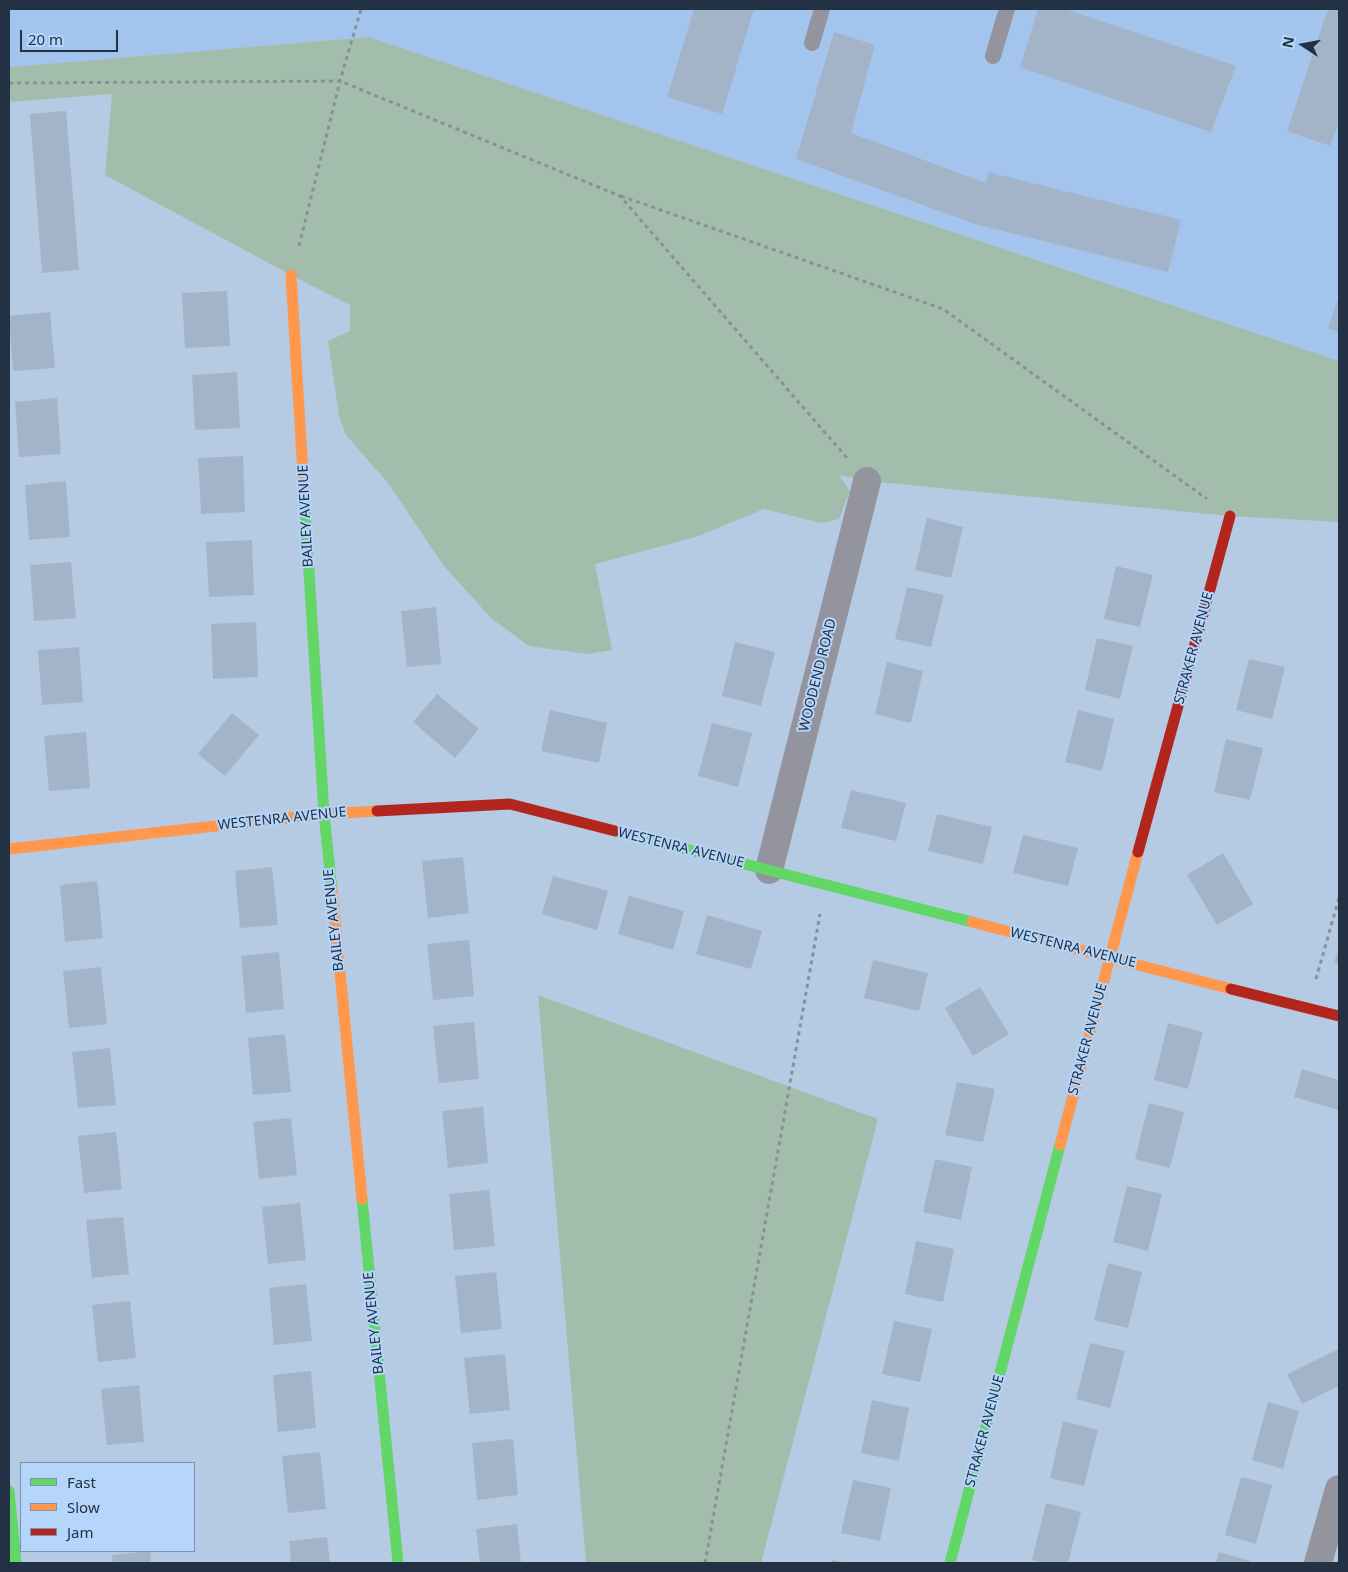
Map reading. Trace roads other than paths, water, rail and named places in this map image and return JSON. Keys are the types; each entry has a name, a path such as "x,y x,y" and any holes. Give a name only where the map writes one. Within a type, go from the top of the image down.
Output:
{"street":[{"name":"BAILEY AVENUE","path":"291,275 324,814 398,1563"},
{"name":"WOODEND ROAD","path":"769,870 868,481"},
{"name":"STRAKER AVENUE","path":"950,1563 1110,957 1230,516"},
{"name":"WESTENRA AVENUE","path":"9,848 324,814 510,804 1339,1016"},
{"path":"1318,1563 1339,1489"},
{"path":"9,1491 16,1563"}],"lane":[{"path":"812,44 822,9"},
{"path":"993,56 1007,9"}]}
